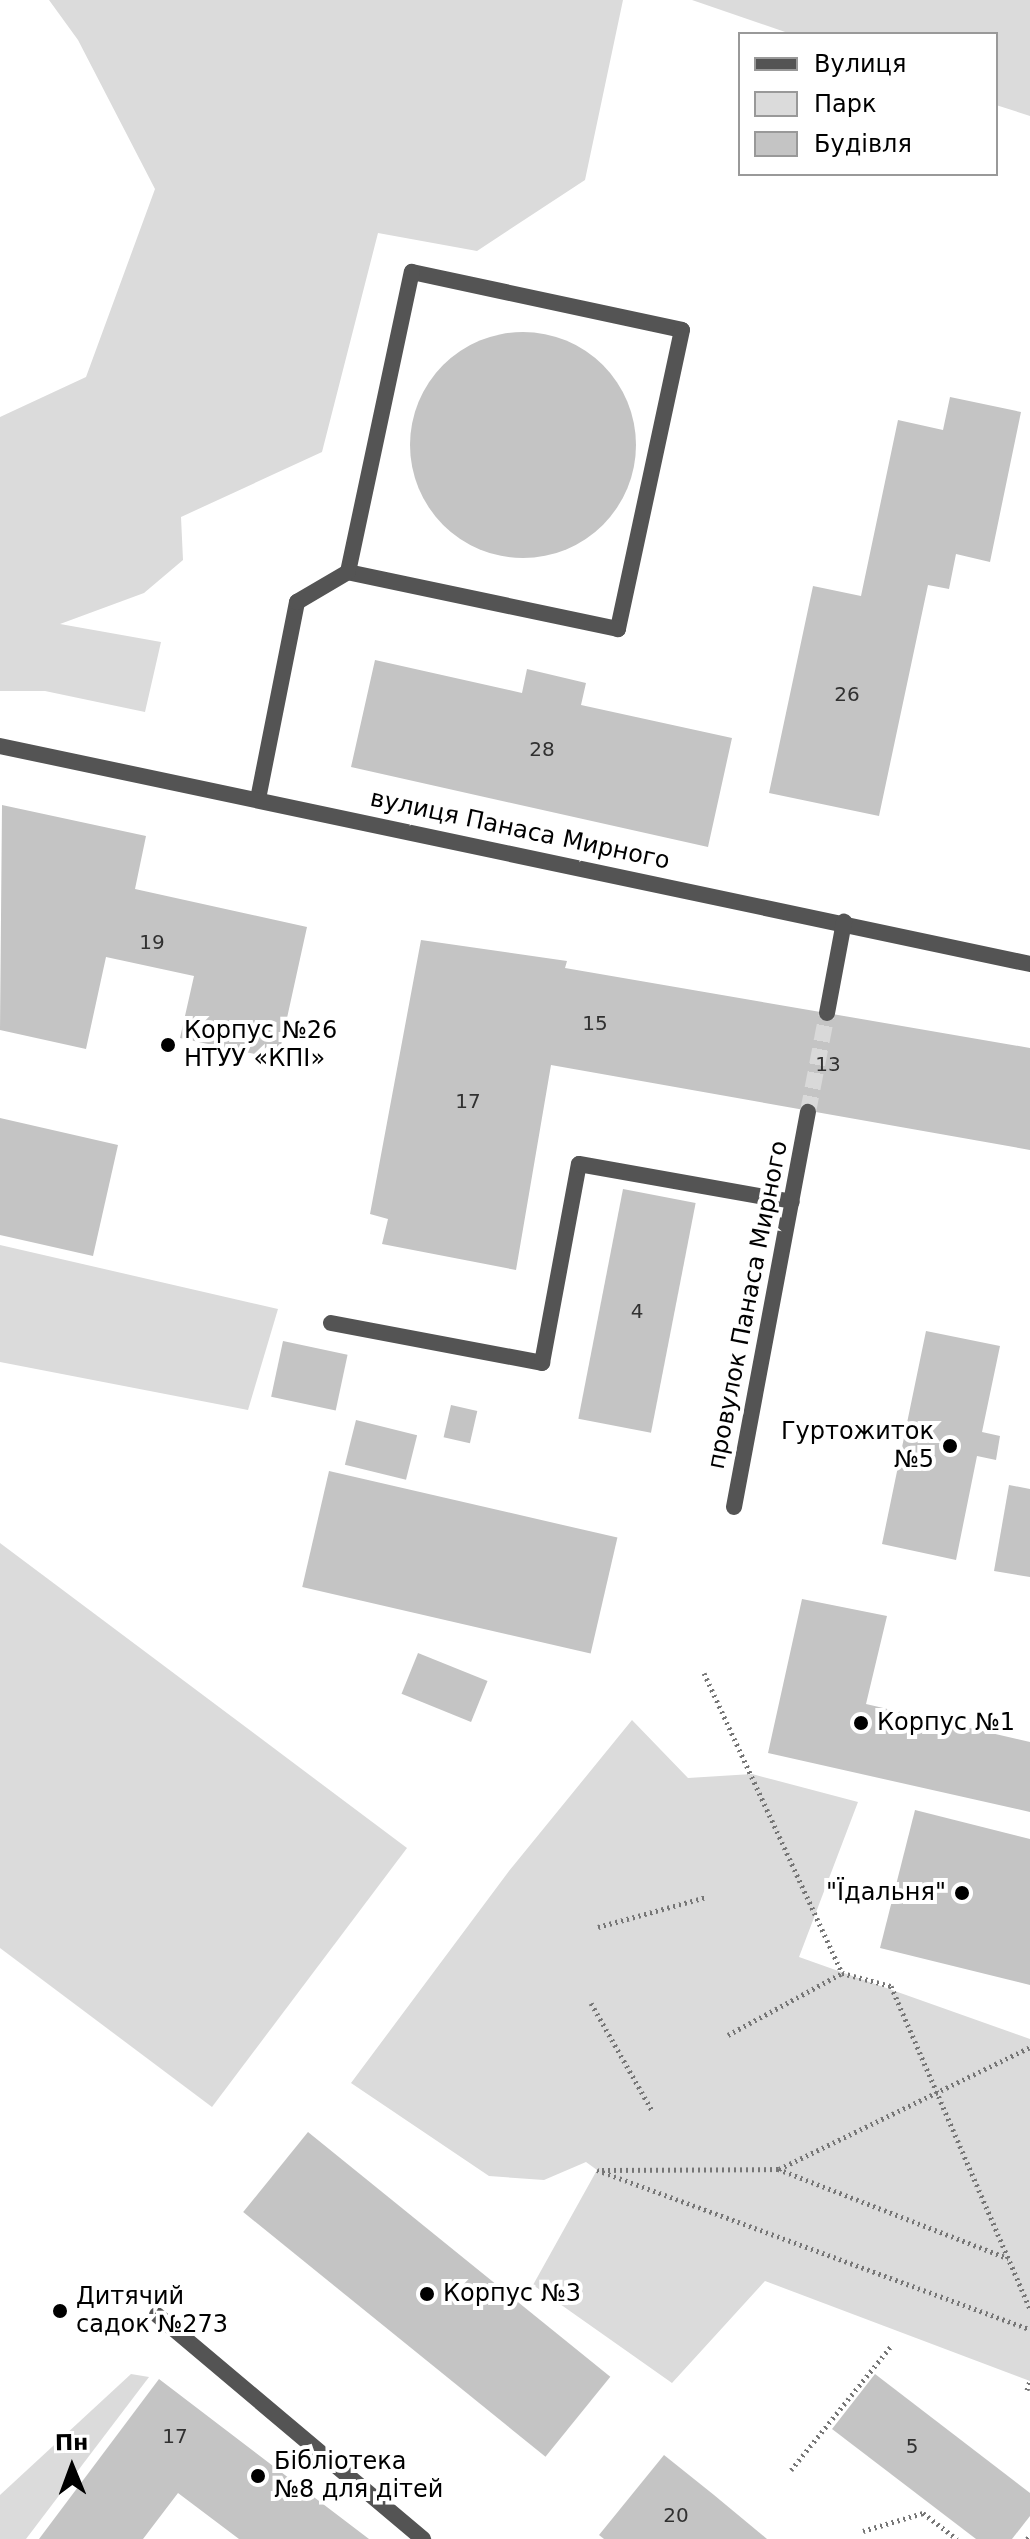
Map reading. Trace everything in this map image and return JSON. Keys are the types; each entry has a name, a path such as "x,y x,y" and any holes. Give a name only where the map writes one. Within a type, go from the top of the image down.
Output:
{"street":[{"path":"258,799 297,602 348,572 618,629 682,330 412,272 348,572"},
{"name":"вулиця Панаса Мирного","path":"0,746 844,922 1030,964"},
{"path":"827,1013 844,922"},
{"name":"провулок Панаса Мирного","path":"734,1507 808,1112"},
{"path":"331,1323 542,1363 579,1164 792,1202"},
{"path":"157,2315 423,2539"}],"path":[{"path":"704,1673 842,1973"},
{"path":"598,1927 706,1897"},
{"path":"728,2035 842,1973 891,1986 1030,2308"},
{"path":"591,2003 653,2112"},
{"path":"778,2169 937,2089 1030,2047"},
{"path":"1009,2258 778,2169 597,2170 1030,2329"},
{"path":"791,2470 892,2345"},
{"path":"1027,2390 1030,2381"},
{"path":"863,2531 923,2513 957,2539"}],"green space":[{"path":"49,0 623,0 585,180 477,251 378,233 322,452 181,517 183,560 144,593 60,624 161,642 145,712 45,691 0,691 0,417 86,377 155,189 78,40"},
{"path":"692,0 1030,0 1030,116 998,106 998,32 785,32"},
{"path":"0,1245 278,1309 248,1410 0,1362"},
{"path":"0,1543 407,1848 212,2107 0,1948"},
{"path":"632,1720 688,1778 752,1774 858,1802 799,1957 1030,2039 1030,2381 765,2281 672,2383 533,2285 597,2170 586,2162 544,2180 489,2176 351,2083 509,1871"},
{"path":"131,2374 149,2377 26,2539 0,2539 0,2495"}],"building":[{"path":"523,332 566,340 603,365 628,402 636,445 628,488 603,525 566,550 523,558 480,550 443,525 418,488 410,445 418,402 443,365 480,340"},
{"path":"950,397 1021,412 990,562 956,554 949,589 928,585 879,816 769,793 813,586 861,596 898,420 943,430"},
{"path":"375,660 522,693 527,669 586,683 581,705 732,738 708,847 351,767"},
{"path":"2,805 146,836 135,889 307,927 278,1059 180,1038 194,976 106,957 86,1049 0,1030"},
{"path":"421,940 567,961 565,968 1030,1048 1030,1150 551,1065 516,1270 382,1244 388,1219 370,1214"},
{"path":"0,1118 118,1145 93,1256 0,1235"},
{"path":"623,1189 696,1203 651,1433 578,1419"},
{"name":"Гуртожиток №5","path":"926,1331 1000,1346 982,1432 1000,1436 996,1460 977,1456 956,1560 882,1544"},
{"path":"283,1341 348,1355 336,1410 271,1397"},
{"path":"451,1405 477,1411 470,1443 444,1437"},
{"path":"356,1420 417,1435 406,1480 345,1465"},
{"path":"329,1471 617,1538 591,1654 302,1587"},
{"path":"1009,1485 1030,1489 1030,1577 994,1571"},
{"name":"Корпус №1","path":"802,1599 887,1616 866,1704 1030,1742 1030,1812 768,1753"},
{"path":"418,1653 488,1681 471,1722 402,1694"},
{"name":"\"Їдальня\"","path":"915,1810 1030,1839 1030,1985 880,1948"},
{"name":"Корпус №3","path":"308,2132 610,2377 545,2457 243,2212"},
{"path":"875,2374 1030,2493 1030,2516 1012,2539 976,2539 832,2429"},
{"path":"159,2379 369,2539 239,2539 178,2493 143,2539 39,2539"},
{"path":"664,2455 767,2539 604,2539 599,2535"}],"tunnel":[{"path":"808,1112 827,1013"}],"place":[{"name":"Корпус №26 НТУУ «КПІ»","path":"168,1045"},
{"name":"Гуртожиток №5","path":"950,1446"},
{"name":"Корпус №1","path":"861,1723"},
{"name":"\"Їдальня\"","path":"962,1893"},
{"name":"Корпус №3","path":"427,2294"},
{"name":"Дитячий садок №273","path":"60,2311"},
{"name":"Бібліотека №8 для дітей","path":"258,2476"}]}
